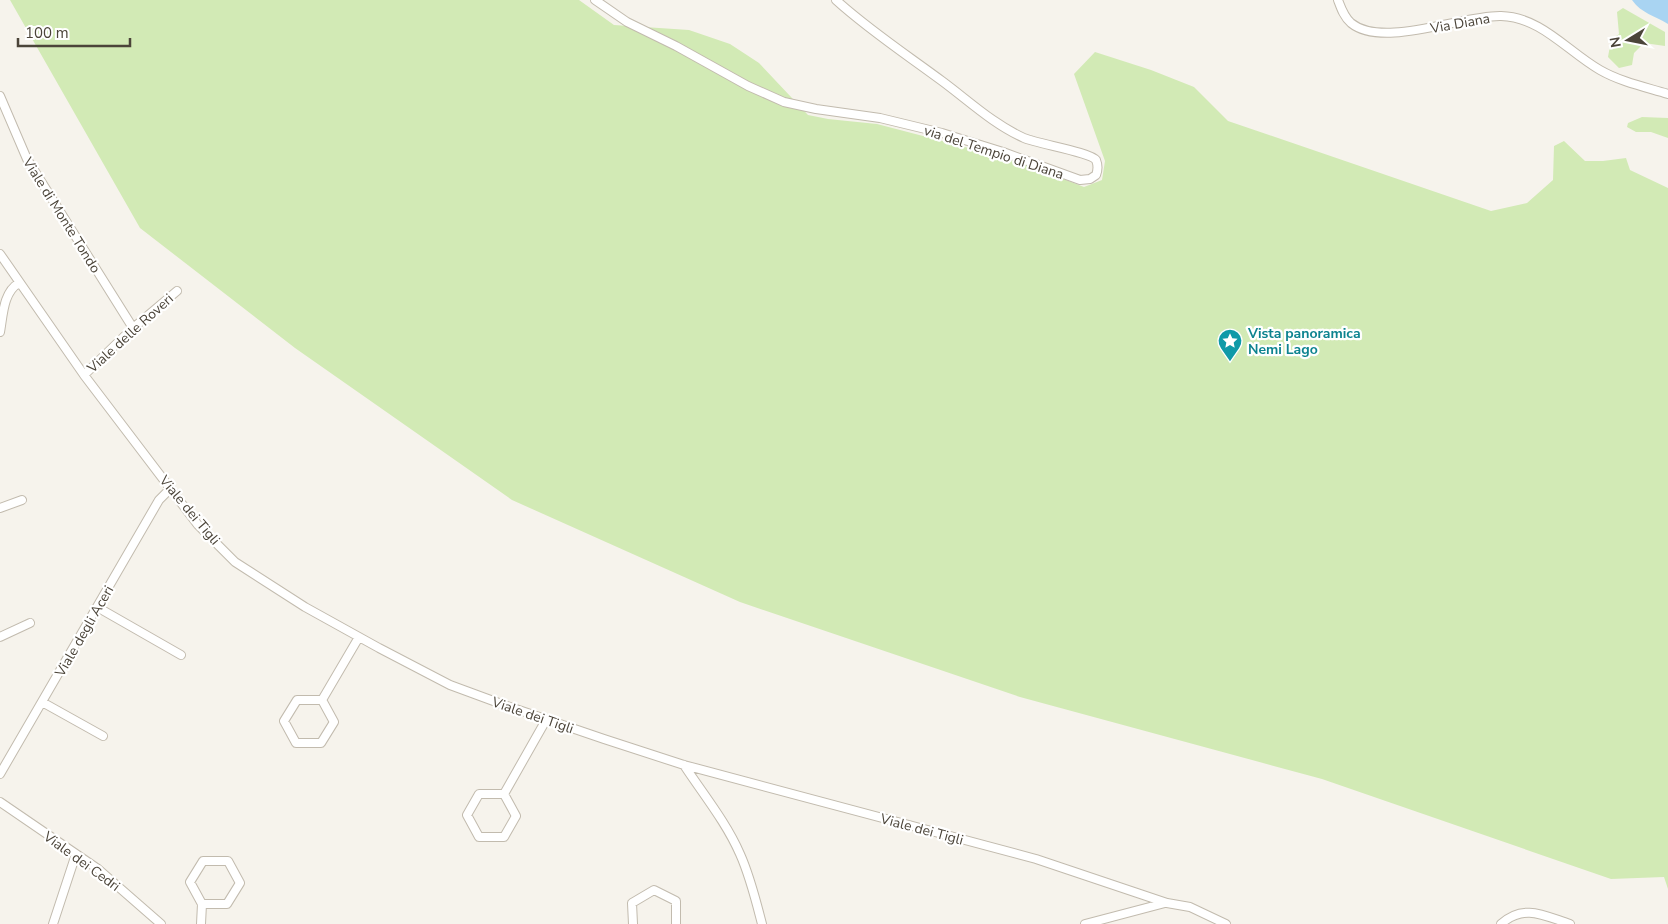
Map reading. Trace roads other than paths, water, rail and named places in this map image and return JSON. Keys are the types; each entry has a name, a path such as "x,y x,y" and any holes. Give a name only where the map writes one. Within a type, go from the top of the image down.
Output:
{"street":[{"name":"via del Tempio di Diana","path":"595,0 627,22 676,46 748,86 784,102 880,118 936,131 1003,152 1080,180 1090,179 1096,175 1097,164 1091,156 1078,151 1035,142 1003,127 836,0"},
{"name":"Via Diana","path":"1338,0 1345,16 1350,22 1358,27 1380,32 1411,31 1502,16 1526,20 1606,73 1633,84 1668,94"},
{"name":"Viale di Monte Tondo","path":"0,96 27,159 134,328"},
{"name":"Viale dei Tigli","path":"0,254 84,375 198,525 235,562 305,607 359,637 450,685 546,720 684,765 1036,859 1167,903 1190,907 1226,924"},
{"path":"0,332 8,295 12,288 19,283"},
{"name":"Viale delle Roveri","path":"84,375 177,291"},
{"name":"Viale degli Aceri","path":"0,774 160,500 170,489"},
{"path":"0,508 22,500"},
{"path":"97,607 181,655"},
{"path":"0,637 30,623"},
{"path":"322,700 359,637"},
{"path":"297,700 322,700 334,722 330,729 321,743 296,743 284,721 297,700"},
{"path":"42,702 103,736"},
{"path":"504,794 546,720"},
{"path":"684,765 725,826 739,851 762,924"},
{"path":"479,794 504,794 516,816 504,837 479,837 467,815 479,794"},
{"name":"Viale dei Cedri","path":"0,802 98,869 161,924"},
{"path":"53,924 76,854"},
{"path":"202,904 227,904 236,890 240,883 228,861 203,861 190,882 202,904 202,924"},
{"path":"633,924 632,902 654,890 676,902 676,924"},
{"path":"1085,924 1167,903"},
{"path":"1502,924 1513,915 1529,912 1570,924"}],"water":[{"path":"1632,0 1668,0 1668,24 1644,11"}],"place":[{"name":"Vista panoramica Nemi Lago","path":"1230,362"}]}
